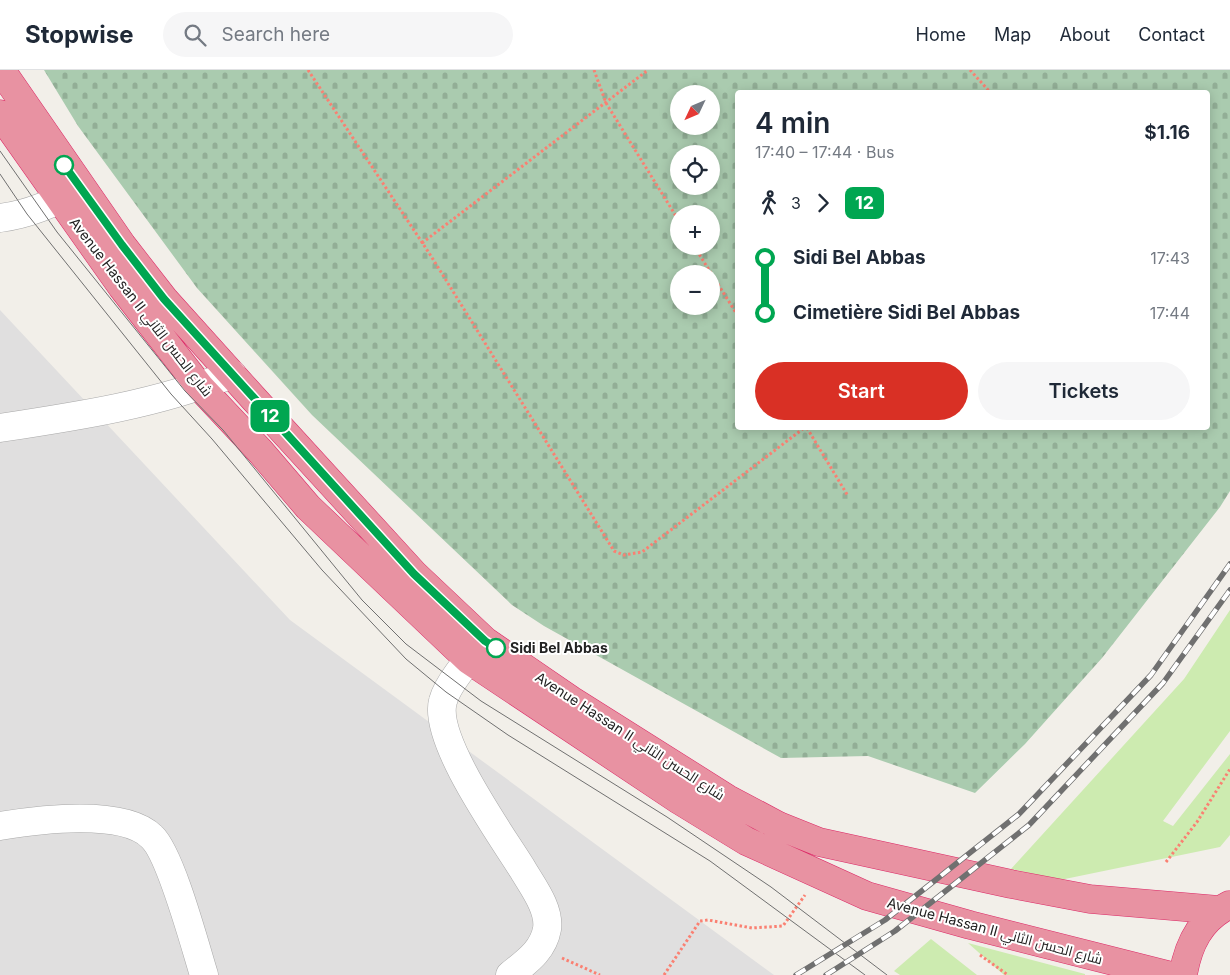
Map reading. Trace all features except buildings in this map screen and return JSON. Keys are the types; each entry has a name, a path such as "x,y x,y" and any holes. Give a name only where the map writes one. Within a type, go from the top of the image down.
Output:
{"highway":[{"name":"Avenue Hassan II شارع الحسن الثاني","path":"0,70 70,194 200,387 308,506 477,650 680,800 746,841 867,896 970,925 1168,975"},
{"name":"Avenue Hassan II شارع الحسن الثاني","path":"0,114 164,299 414,574 477,650 571,700 728,799 778,826 819,842 1011,884 1090,899 1225,907"},
{"path":"1183,975 1187,952 1200,928 1225,907"}],"street":[{"path":"0,218 27,214 70,194"},
{"path":"0,428 98,414 200,387 232,374"},
{"path":"477,650 443,701 441,710 444,734 471,786 535,889 546,912 547,930 540,948 510,975"},
{"path":"0,826 72,820 118,820 152,836 160,848 173,879 204,975"}],"path":[{"path":"308,70 422,243 614,551 624,555 642,552 803,430"},
{"path":"594,70 606,103 670,206"},
{"path":"422,243 648,70"},
{"path":"970,70 988,90"},
{"path":"700,255 735,311"},
{"path":"807,430 848,496"},
{"path":"1166,862 1197,822 1230,769"},
{"path":"664,975 700,921 708,920 752,928 783,926 807,893"},
{"path":"540,948 600,975"},
{"path":"977,953 1008,975"}],"shaded area":[{"path":"0,310 290,620 774,975 0,975"}],"green space":[{"path":"44,70 1230,70 1230,491 1220,507 1102,658 1025,744 975,793 868,756 781,758 544,626 512,605 312,415 197,288 78,126"},
{"path":"1230,610 1230,731 1163,821 1173,826 1230,754 1230,835 1220,847 1060,880 1011,869 1184,679"},
{"path":"931,939 977,975 900,975 894,971"},
{"path":"968,943 1085,974 1085,975 1004,975"}],"tram line":[{"path":"0,151 57,232 185,391 223,430 362,600 406,644 481,701 667,817 771,887 887,975"},
{"path":"0,174 27,214 171,394 212,439 322,570 406,659 446,692 508,735 710,861 865,975"}],"railway":[{"path":"796,975 885,920 1019,814 1151,675 1230,564"},
{"path":"826,975 895,931 1029,825 1163,683 1230,590"}],"bus line":[{"name":"12","path":"64,165 164,299 414,574 485,641 496,648"}],"place":[{"name":"Sidi Bel Abbas","path":"496,648"}]}
